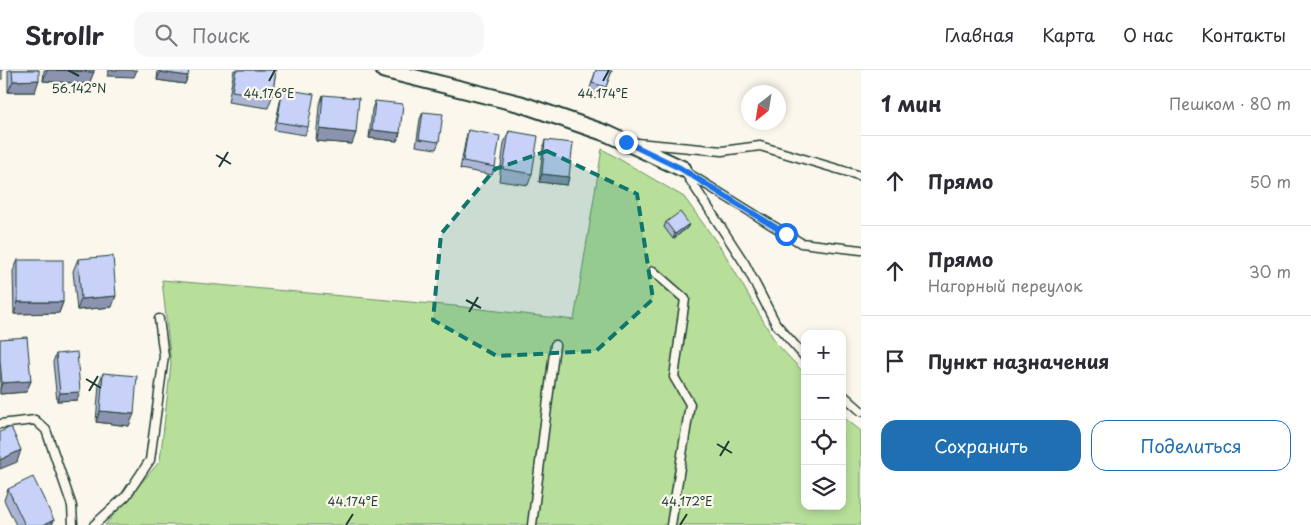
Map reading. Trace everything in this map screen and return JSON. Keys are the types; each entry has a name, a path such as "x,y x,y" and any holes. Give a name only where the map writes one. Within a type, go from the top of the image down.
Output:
{"street":[{"path":"384,70 530,107 608,134 682,169"}],"lane":[{"path":"635,143 722,151 760,146 861,176"},
{"path":"682,169 800,243 861,250"},
{"path":"682,169 745,264 776,324 801,352"},
{"path":"653,271 685,299 674,377 690,404 671,525"},
{"path":"94,525 126,496 150,460 164,356 159,319"},
{"path":"532,525 555,345"},
{"path":"846,398 861,411"},
{"path":"0,424 35,420 46,430 72,506 73,525"}],"highlighted area":[{"path":"547,151 637,194 653,299 596,351 497,356 433,320 441,234 495,169"}],"green space":[{"path":"602,149 684,197 723,251 776,343 801,370 801,510 846,510 846,419 861,431 861,525 105,525 160,461 171,364 162,280 455,306 574,320"}],"building":[{"path":"0,70 2,70 2,79 0,79"},
{"path":"12,70 39,70 39,80 13,81"},
{"path":"56,70 94,70 94,72"},
{"path":"160,70 189,70 188,76 160,72"},
{"path":"236,70 276,70 272,97 232,91"},
{"path":"596,70 612,70 606,87 592,83"},
{"path":"283,89 314,94 308,127 277,122"},
{"path":"323,95 359,98 356,133 320,129"},
{"path":"375,101 403,104 400,133 372,130"},
{"path":"423,112 443,114 439,142 419,139"},
{"path":"468,130 500,136 495,167 463,161"},
{"path":"509,131 538,136 532,174 503,169"},
{"path":"545,140 573,143 569,177 542,174"},
{"path":"680,212 689,224 675,234 666,222"},
{"path":"113,256 116,296 81,299 78,259"},
{"path":"18,260 63,260 63,302 18,302"},
{"path":"27,337 31,381 2,383 0,339"},
{"path":"77,352 80,392 60,393 56,354"},
{"path":"103,373 137,376 134,414 100,411"},
{"path":"11,427 21,450 0,460 0,432"},
{"path":"33,477 54,520 43,525 25,525 8,489"}],"route":[{"path":"626,142 680,168 786,234"}]}
